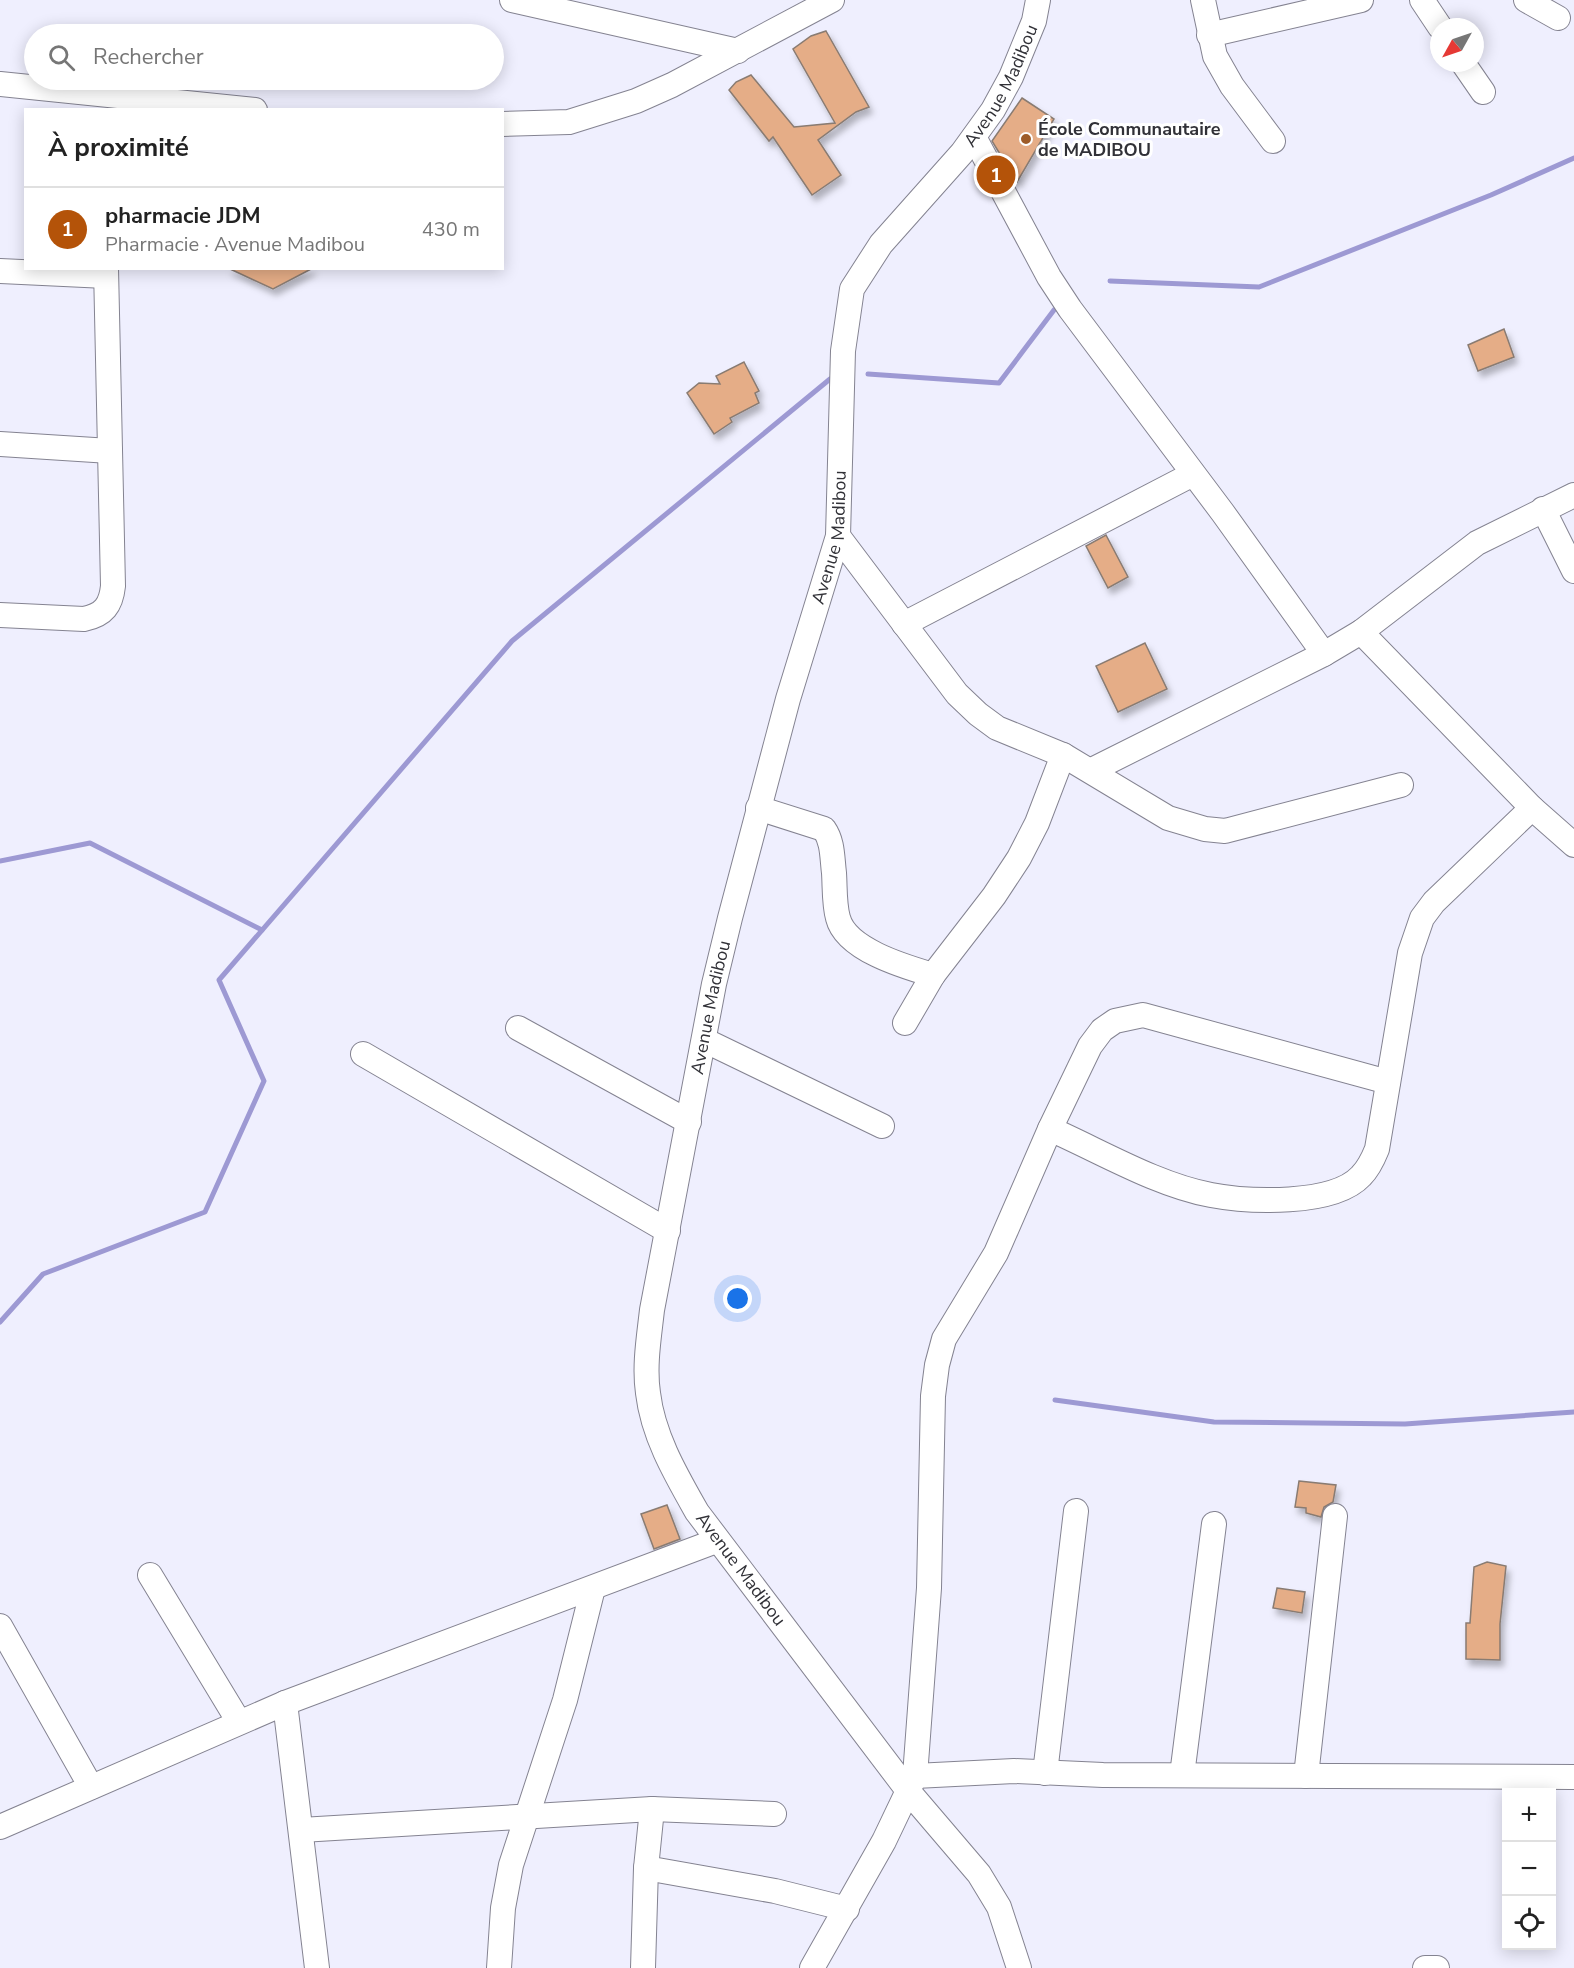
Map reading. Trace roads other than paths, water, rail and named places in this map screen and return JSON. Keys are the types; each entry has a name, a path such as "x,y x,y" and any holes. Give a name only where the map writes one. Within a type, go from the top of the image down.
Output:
{"street":[{"path":"512,0 738,51"},
{"path":"504,124 568,122 607,111 672,86 832,0"},
{"name":"Avenue Madibou","path":"1018,1968 1012,1944 994,1899 979,1874 912,1784 716,1540 697,1512 672,1467 656,1428 648,1393 647,1352 652,1310 717,973 788,699 838,536 843,351 852,289 880,244 974,137 1011,77 1034,21 1038,0"},
{"path":"1203,0 1215,56 1232,86 1273,141"},
{"path":"1209,35 1361,0"},
{"path":"1422,0 1434,18"},
{"path":"1526,0 1558,18"},
{"path":"1469,72 1483,92"},
{"path":"0,84 24,88"},
{"path":"35,90 104,102 217,108"},
{"path":"974,137 1049,277 1324,654"},
{"path":"0,272 106,272 113,586 111,600 105,610 95,617 84,619 0,615"},
{"path":"0,444 110,451"},
{"path":"904,624 1193,474"},
{"path":"1092,771 1324,654 1361,632 1477,543 1574,495"},
{"path":"1543,509 1574,571"},
{"path":"838,536 957,694 978,714 997,728 1063,755 1168,818 1205,830 1225,831 1401,785"},
{"path":"1361,632 1532,808 1574,845"},
{"path":"905,1023 933,975 994,896 1019,858 1037,823 1063,755"},
{"path":"759,808 824,829 831,843 838,918 843,931 877,954 903,966 933,975"},
{"path":"1050,1129 1168,1182 1211,1195 1291,1199 1328,1194 1348,1186 1360,1178 1371,1164 1377,1149 1410,953 1422,918 1434,902 1532,808"},
{"path":"812,1968 847,1909 912,1784 926,1658 934,1466 933,1396 937,1365 944,1339 996,1253 1050,1129 1090,1046 1102,1030 1128,1017 1143,1015 1388,1082"},
{"path":"518,1028 689,1122"},
{"path":"704,1040 882,1126"},
{"path":"363,1053 668,1231"},
{"path":"1045,1773 1076,1511"},
{"path":"1306,1776 1335,1516"},
{"path":"1182,1775 1214,1524"},
{"path":"0,1827 285,1703 716,1540"},
{"path":"150,1575 239,1722"},
{"path":"499,1968 503,1908 511,1865 565,1701 593,1588"},
{"path":"0,1626 91,1787"},
{"path":"285,1703 317,1968"},
{"path":"912,1784 970,1772 1574,1777"},
{"path":"302,1830 652,1809 774,1814"},
{"path":"643,1968 646,1868 652,1809"},
{"path":"646,1868 775,1891 847,1909"},
{"path":"1426,1968 1437,1968"}],"waterway":[{"path":"1110,281 1259,287 1491,195 1574,158"},
{"path":"868,374 999,383 1054,310"},
{"path":"0,1322 43,1274 205,1212 264,1081 219,980 512,641 830,379"},
{"path":"0,861 90,843 262,930"},
{"path":"1055,1400 1214,1422 1405,1424 1574,1412"}],"place":[{"name":"École Communautaire de MADIBOU","path":"1026,139"},
{"name":"pharmacie JDM","path":"996,175"}]}
